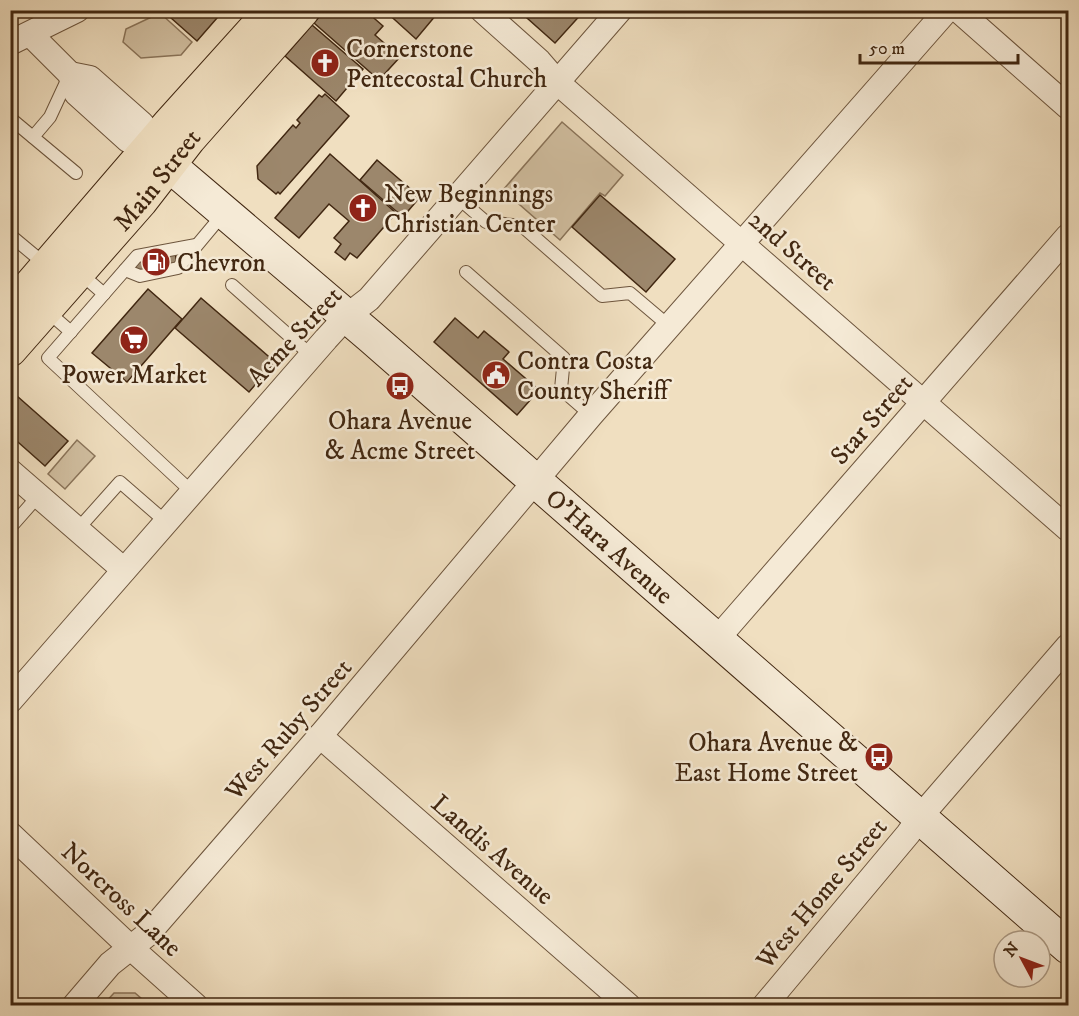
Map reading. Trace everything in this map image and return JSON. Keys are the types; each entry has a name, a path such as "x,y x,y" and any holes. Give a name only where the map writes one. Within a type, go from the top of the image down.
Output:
{"main road":[{"name":"Main Street","path":"10,309 63,269 141,201 158,157 272,10"},
{"name":"Main Street","path":"158,157 189,139 303,10"},
{"name":"O'Hara Avenue","path":"158,157 346,316 1068,947"},
{"name":"Main Street","path":"10,350 46,310 63,269"}],"street":[{"path":"77,10 20,38 70,74 90,78 142,124 158,157"},
{"name":"2nd Street","path":"483,10 539,61 558,83 1068,529"},
{"name":"Acme Street","path":"10,701 346,316 369,299 620,10"},
{"name":"West Ruby Street","path":"74,1005 110,964 148,934 320,736 591,415 947,10"},
{"path":"958,10 1068,106"},
{"name":"Star Street","path":"717,639 1068,236"},
{"path":"10,471 124,570"},
{"name":"West Home Street","path":"764,1005 920,817 1068,646"},
{"name":"Landis Avenue","path":"320,736 629,1005"},
{"name":"Norcross Lane","path":"10,834 131,948 196,1005"}],"lane":[{"path":"33,136 54,110 70,74"},
{"path":"10,118 76,173"},
{"path":"458,197 486,222 522,226 602,296 630,293 669,326"},
{"path":"125,270 140,276 178,268 224,213"},
{"path":"10,235 104,294"},
{"path":"192,492 48,358 137,256 196,245"},
{"path":"466,272 564,358 561,389 591,415"},
{"path":"232,285 312,356"},
{"path":"46,310 71,332"},
{"path":"78,529 120,482 166,522"},
{"path":"10,528 39,495"}],"shaded area":[{"path":"160,13 192,42 181,55 141,58 123,42 126,29"},
{"path":"562,122 623,175 605,196 600,193 560,240 503,190"},
{"path":"77,440 95,456 65,489 48,474"},
{"path":"114,993 135,993 149,1005 103,1005"}],"building":[{"path":"172,10 224,10 197,41 171,18 175,13"},
{"path":"325,10 369,10 367,12 383,26 375,35 400,57 379,80 314,23"},
{"path":"384,10 431,10 436,15 416,39"},
{"path":"518,10 583,10 584,11 555,43"},
{"name":"Cornerstone Pentecostal Church","path":"312,25 363,69 336,101 285,56"},
{"path":"325,94 349,116 280,194 278,192 276,194 258,179 257,166 293,125 296,128 300,123 297,120 319,95 322,97"},
{"name":"New Beginnings Christian Center","path":"330,154 396,213 357,258 350,253 345,260 335,252 341,244 334,238 349,221 329,204 299,238 275,218"},
{"path":"377,160 420,197 403,217 360,180"},
{"path":"600,195 675,259 646,292 572,227"},
{"path":"175,252 177,264 136,271 134,259"},
{"name":"Power Market","path":"148,289 182,319 127,382 92,353"},
{"path":"201,298 275,362 249,392 175,328"},
{"name":"Contra Costa County Sheriff","path":"455,318 478,338 484,331 509,352 503,359 539,390 517,415 434,342"},
{"path":"17,396 68,441 45,466 10,435 10,403"}],"place":[{"name":"Cornerstone Pentecostal Church","path":"325,63"},
{"name":"New Beginnings Christian Center","path":"363,208"},
{"name":"Chevron","path":"156,262"},
{"name":"Power Market","path":"134,340"},
{"name":"Contra Costa County Sheriff","path":"496,375"},
{"name":"Ohara Avenue & Acme Street","path":"400,386"},
{"name":"Ohara Avenue & East Home Street","path":"879,757"}]}
